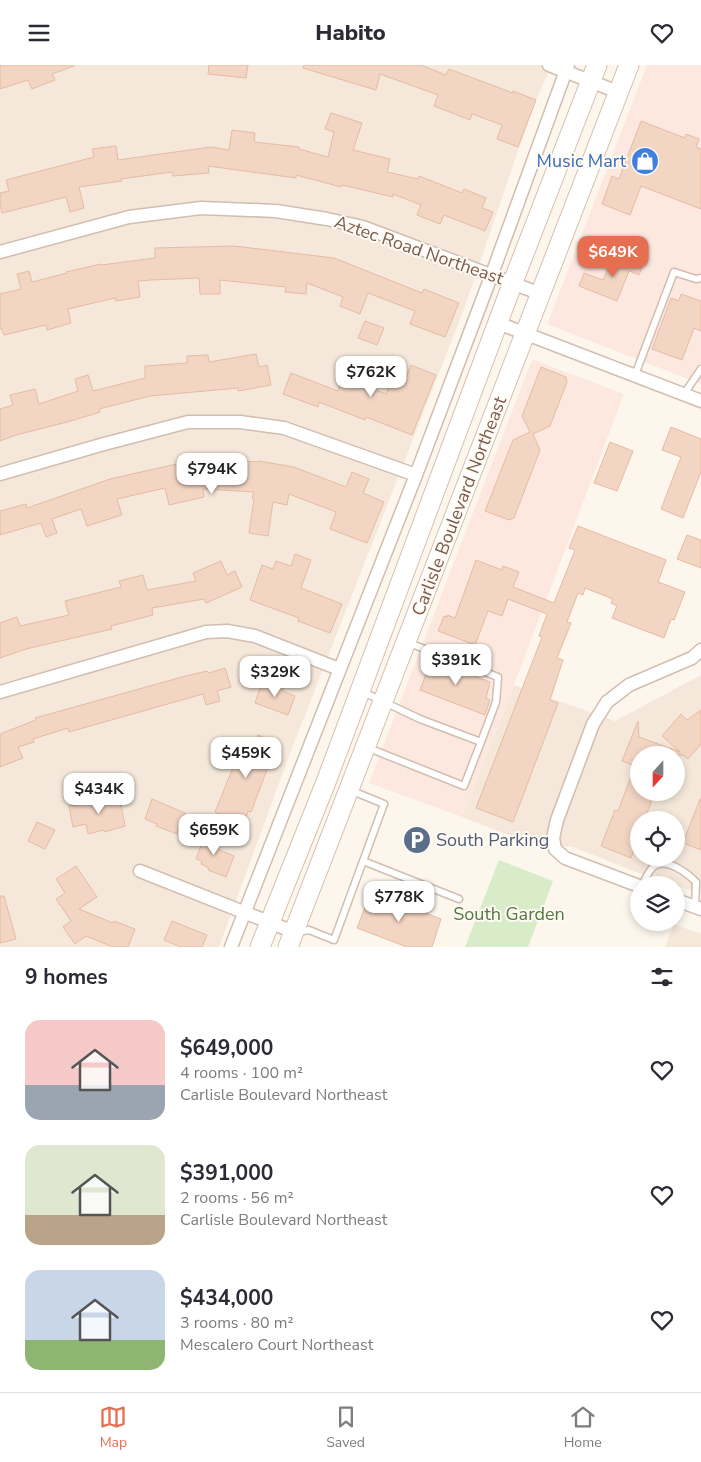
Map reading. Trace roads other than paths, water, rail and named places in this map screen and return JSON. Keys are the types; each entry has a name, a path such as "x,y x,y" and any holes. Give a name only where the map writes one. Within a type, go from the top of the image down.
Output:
{"main road":[{"name":"Carlisle Boulevard Northeast","path":"291,940 629,65"},
{"name":"Carlisle Boulevard Northeast","path":"260,947 326,782 513,282 594,73"}],"street":[{"path":"549,65 594,73 618,92"},
{"path":"231,947 416,475 567,68"},
{"name":"Aztec Road Northeast","path":"0,252 129,217 201,208 276,211 363,227 541,293"},
{"path":"498,323 701,401"},
{"path":"0,474 188,422 240,422 284,428 416,475"},
{"path":"0,692 206,632 227,631 256,636 339,669"},
{"path":"630,882 565,858 555,849 553,838 557,820 593,723 607,702 629,685 692,658 701,650"},
{"path":"140,871 270,923 291,940"},
{"path":"685,903 698,908"}],"lane":[{"path":"635,375 674,272 696,279 701,278"},
{"path":"684,394 698,378 701,369"},
{"path":"366,747 464,786 496,703 498,677 407,642"},
{"path":"360,691 420,719 481,742"},
{"path":"291,940 309,930 334,940 384,804 349,790"},
{"path":"363,861 458,899"},
{"path":"647,876 653,867 658,864 671,865 688,873 696,882 698,908"}],"place":[{"name":"Music Mart","path":"645,161"},
{"name":"South Parking","path":"417,840"}],"park label":[{"name":"South Garden","path":"509,914"}]}
